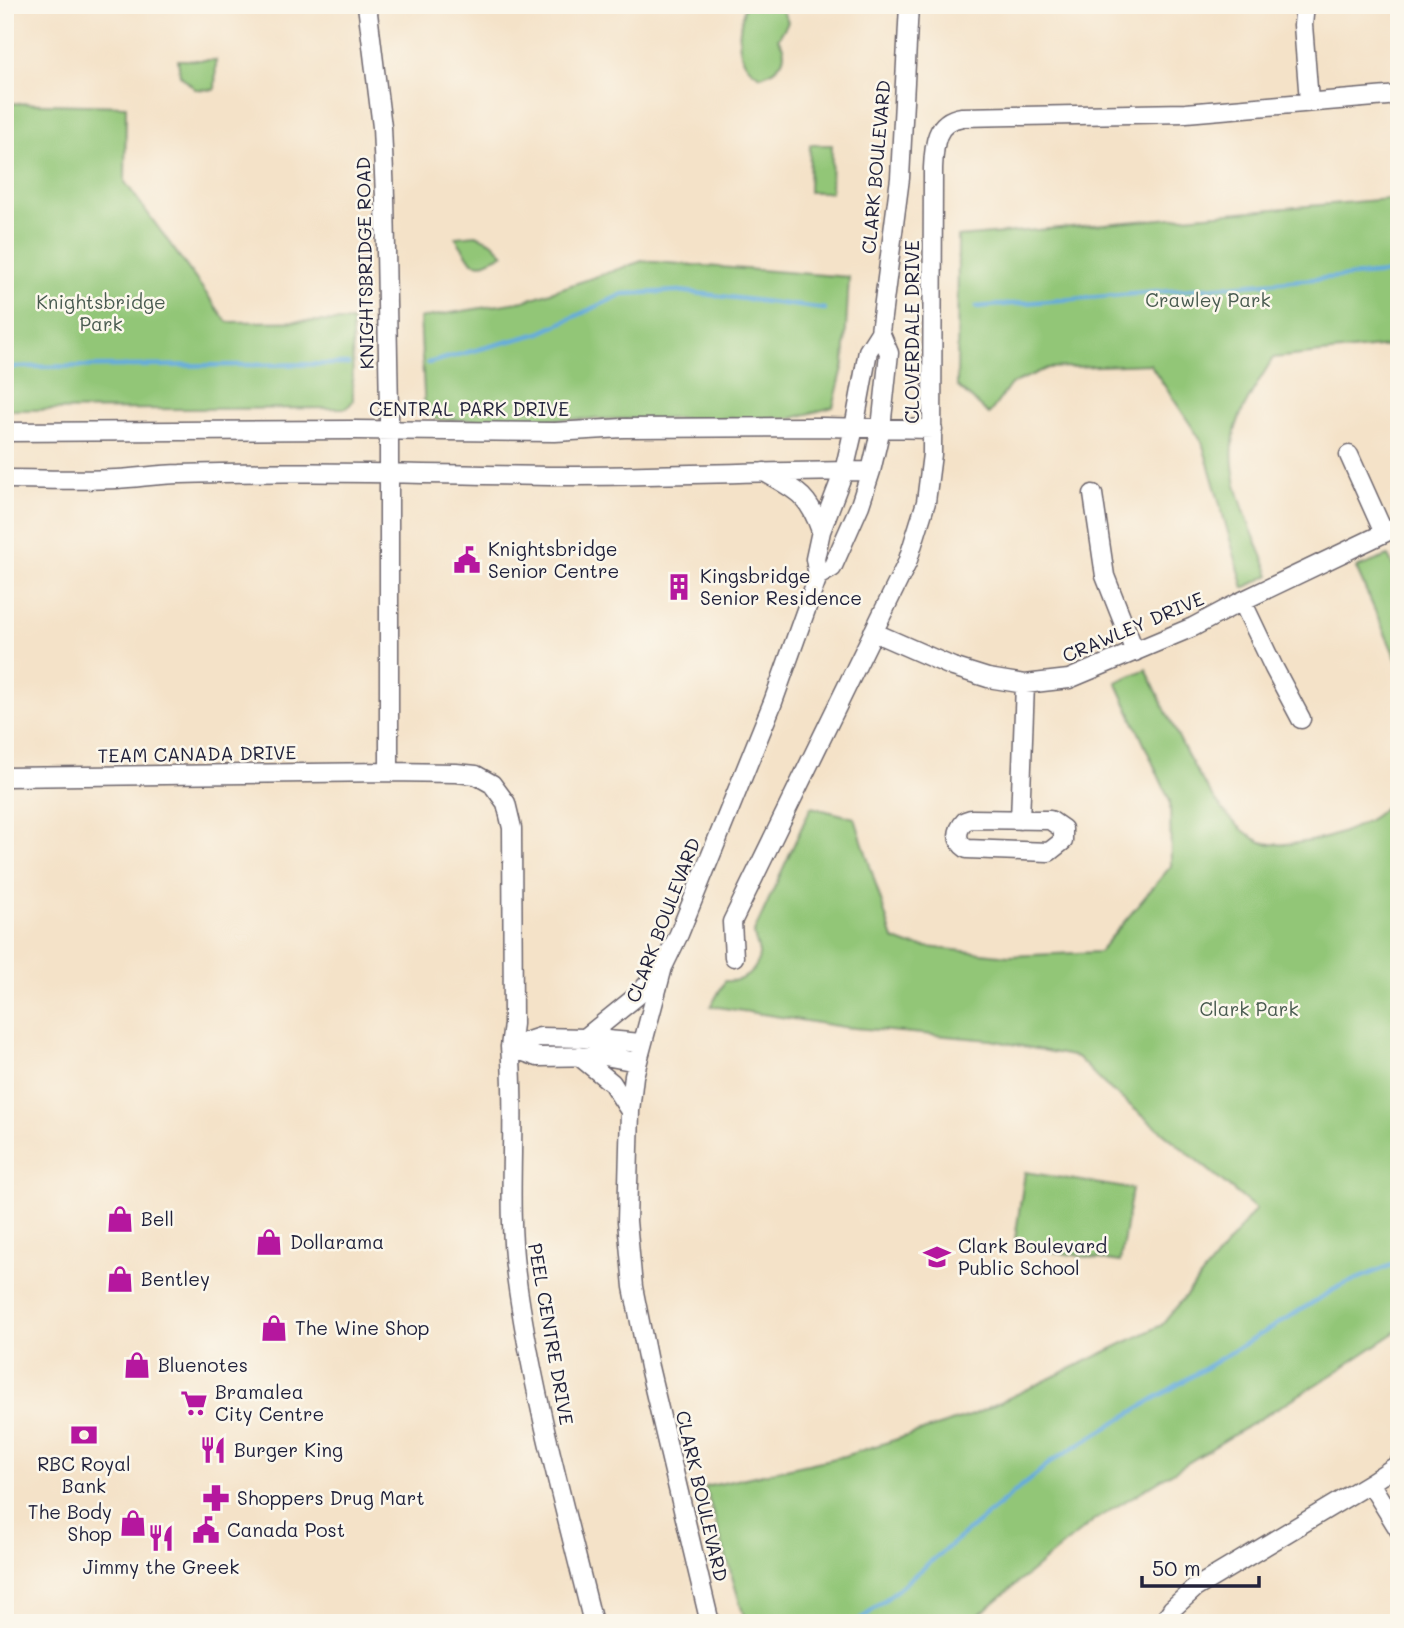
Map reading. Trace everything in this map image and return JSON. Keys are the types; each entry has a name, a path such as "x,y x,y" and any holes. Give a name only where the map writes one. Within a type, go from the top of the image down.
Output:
{"street":[{"name":"KNIGHTSBRIDGE ROAD","path":"367,5 382,127 386,197 389,772"},
{"name":"CLARK BOULEVARD","path":"710,1623 649,1367 633,1287 627,1221 630,1111 641,1044 663,967 679,934 769,712 818,576 815,559 821,531 844,471 855,428 868,351 880,332 900,177 909,5"},
{"path":"1305,5 1303,25 1309,101"},
{"name":"CLOVERDALE DRIVE","path":"734,957 732,922 906,564 923,515 933,429 934,142 944,125 952,118 962,117 1186,113 1399,95"},
{"name":"CLARK BOULEVARD","path":"818,576 832,568 860,505 871,471 881,428 889,353 880,332"},
{"name":"CENTRAL PARK DRIVE","path":"5,432 933,429"},
{"path":"1349,455 1391,529"},
{"path":"5,479 388,472 639,476 764,471 871,471"},
{"path":"764,471 808,501 821,531"},
{"path":"1093,494 1105,576 1135,652"},
{"name":"CRAWLEY DRIVE","path":"873,632 953,667 988,678 1025,684 1069,679 1193,627 1391,529"},
{"path":"1242,601 1301,719"},
{"path":"1020,820 1025,684"},
{"name":"TEAM CANADA DRIVE","path":"5,777 389,772"},
{"name":"PEEL CENTRE DRIVE","path":"389,772 476,775 492,784 506,803 512,828 513,1024 510,1046 516,1275 543,1420 593,1623"},
{"path":"1020,820 1050,820 1063,829 1063,841 1049,852 967,849 958,840 957,832 965,821 1020,820"},
{"path":"585,1038 636,996 663,967"},
{"path":"510,1046 540,1037 585,1038 641,1044"},
{"path":"510,1046 538,1057 605,1056 637,1062"},
{"path":"579,1056 612,1083 630,1111"},
{"path":"1163,1623 1172,1609 1195,1588 1399,1464"},
{"path":"1370,1483 1399,1530"}],"green space":[{"path":"745,5 780,5 788,22 778,39 784,51 782,62 761,76 745,63 741,54 739,35"},
{"path":"178,60 216,60 215,90 195,89 180,75"},
{"name":"Knightsbridge Park","path":"5,103 126,106 125,182 227,322 352,321 353,401 347,408 5,410"},
{"path":"810,145 832,145 831,192 809,192"},
{"name":"Crawley Park","path":"1399,198 1399,345 1273,358 1239,419 1232,458 1235,478 1247,518 1270,575 1244,588 1202,442 1150,364 1048,368 1011,384 989,414 957,386 958,237"},
{"path":"476,235 492,242 504,254 481,264 472,262 455,237"},
{"path":"642,261 849,277 844,364 833,407 793,418 437,420 425,413 420,318 524,301"},
{"path":"1388,556 1399,577 1399,665 1356,568"},
{"name":"Clark Park","path":"1146,669 1179,739 1207,788 1240,828 1259,841 1276,844 1298,843 1347,830 1366,822 1382,810 1399,786 1399,1330 1333,1374 1093,1521 969,1623 746,1623 705,1487 844,1456 973,1415 1162,1325 1256,1209 1104,1084 1077,1057 991,1040 843,1027 711,1006 725,981 747,976 758,962 754,932 811,807 855,818 893,939 909,945 1009,956 1099,952 1171,866 1170,801 1116,682"},
{"path":"1025,1172 1132,1189 1120,1262 1014,1246"}],"waterway":[{"path":"976,307 1399,272"},
{"path":"428,363 540,333 623,294 679,291 825,309"},
{"path":"5,367 348,364"},
{"path":"857,1623 1052,1461 1340,1286 1399,1262"}],"place":[{"name":"Knightsbridge Senior Centre","path":"467,560"},
{"name":"Kingsbridge Senior Residence","path":"679,587"},
{"name":"Bell","path":"120,1219"},
{"name":"Dollarama","path":"269,1242"},
{"name":"Clark Boulevard Public School","path":"937,1257"},
{"name":"Bentley","path":"120,1279"},
{"name":"The Wine Shop","path":"274,1328"},
{"name":"Bluenotes","path":"137,1365"},
{"name":"Bramalea City Centre","path":"194,1403"},
{"name":"RBC Royal Bank","path":"84,1435"},
{"name":"Burger King","path":"213,1450"},
{"name":"Shoppers Drug Mart","path":"216,1498"},
{"name":"The Body Shop","path":"133,1523"},
{"name":"Canada Post","path":"206,1530"},
{"name":"Jimmy the Greek","path":"161,1538"}]}
